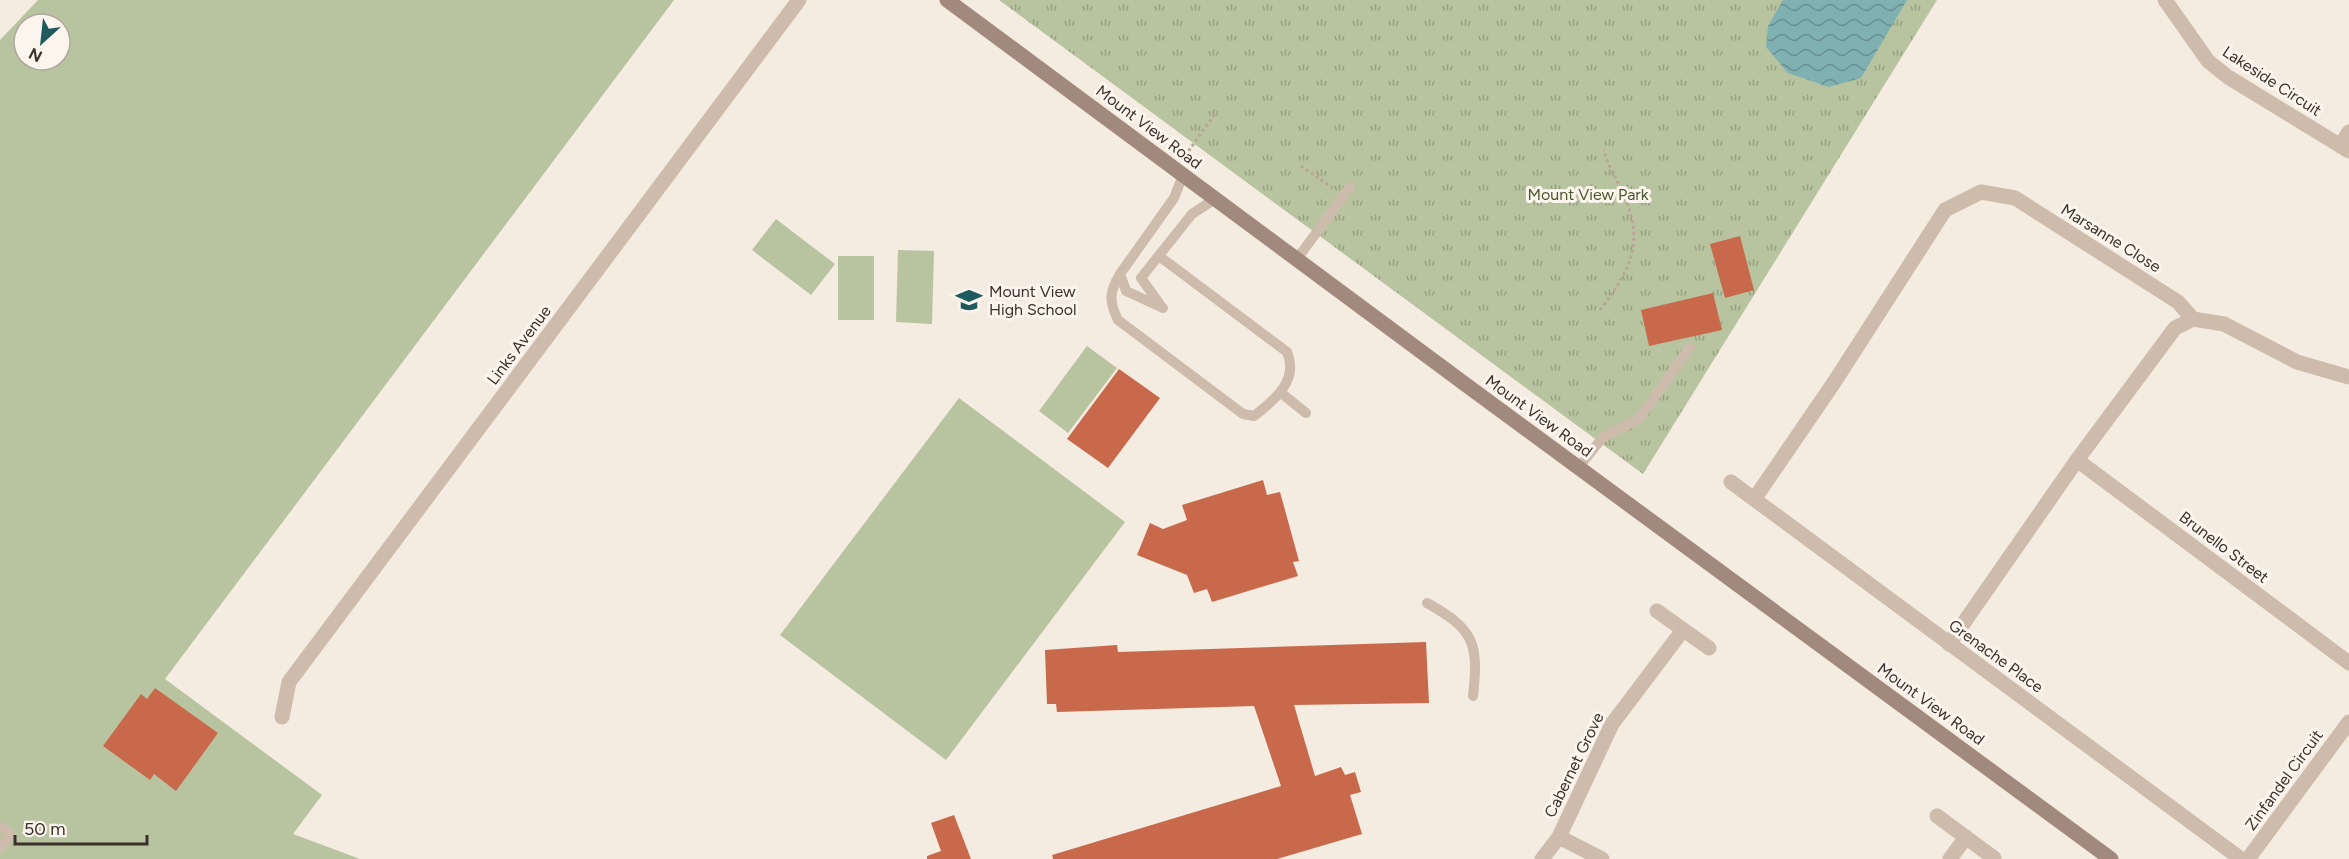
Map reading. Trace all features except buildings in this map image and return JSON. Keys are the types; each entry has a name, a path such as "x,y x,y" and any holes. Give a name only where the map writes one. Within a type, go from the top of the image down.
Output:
{"main road":[{"name":"Mount View Road","path":"947,0 2111,859"}],"street":[{"name":"Links Avenue","path":"282,717 289,682 799,0"},
{"name":"Lakeside Circuit","path":"2165,0 2208,61 2228,77 2344,149"},
{"path":"2344,149 2349,132"},
{"name":"Marsanne Close","path":"1755,498 1835,381 1946,210 1981,192 2015,198 2178,302 2193,319"},
{"path":"1949,644 2077,460 2175,328 2193,319 2224,324 2297,362 2349,377"},
{"name":"Brunello Street","path":"2077,460 2349,663"},
{"name":"Grenache Place","path":"1731,482 2241,859"},
{"path":"1657,611 1709,648"},
{"name":"Cabernet Grove","path":"1542,859 1559,837 1612,724 1683,630"},
{"name":"Zinfandel Circuit","path":"2248,859 2349,722"},
{"path":"1937,816 1994,858"},
{"path":"1559,837 1602,859"},
{"path":"1950,859 1966,837"}],"lane":[{"path":"1159,256 1287,352 1292,363 1290,377 1272,402 1254,416 1244,414 1118,320 1110,304 1114,284 1120,274 1174,198 1179,172"},
{"path":"1297,259 1347,191"},
{"path":"1120,274 1126,291 1163,308 1141,278 1192,214 1215,199"},
{"path":"1579,467 1603,437 1639,419 1690,347"},
{"path":"1280,392 1306,412"},
{"path":"1427,603 1452,617 1466,630 1476,667 1473,696"},
{"path":"0,826 11,834 0,848"}],"path":[{"path":"1179,172 1217,111"},
{"path":"1600,310 1620,283 1629,266 1635,240 1632,214 1606,160 1604,150"},
{"path":"1301,166 1347,191"}],"green space":[{"path":"38,0 674,0 165,679 322,795 293,834 360,859 0,859 0,40 12,27 12,72 72,72 72,12 27,12"},
{"name":"Mount View Park","path":"999,0 1937,0 1643,474"},
{"path":"776,219 835,264 811,295 752,250"},
{"path":"898,250 934,251 932,324 896,322"},
{"path":"838,256 874,256 874,320 838,320"},
{"path":"1087,346 1117,368 1068,433 1039,411"},
{"path":"959,398 1125,522 946,760 780,635"}],"water":[{"path":"1783,0 1907,0 1861,78 1829,87 1788,73 1766,47 1768,26"}],"place":[{"name":"Mount View High School","path":"969,300"}]}
